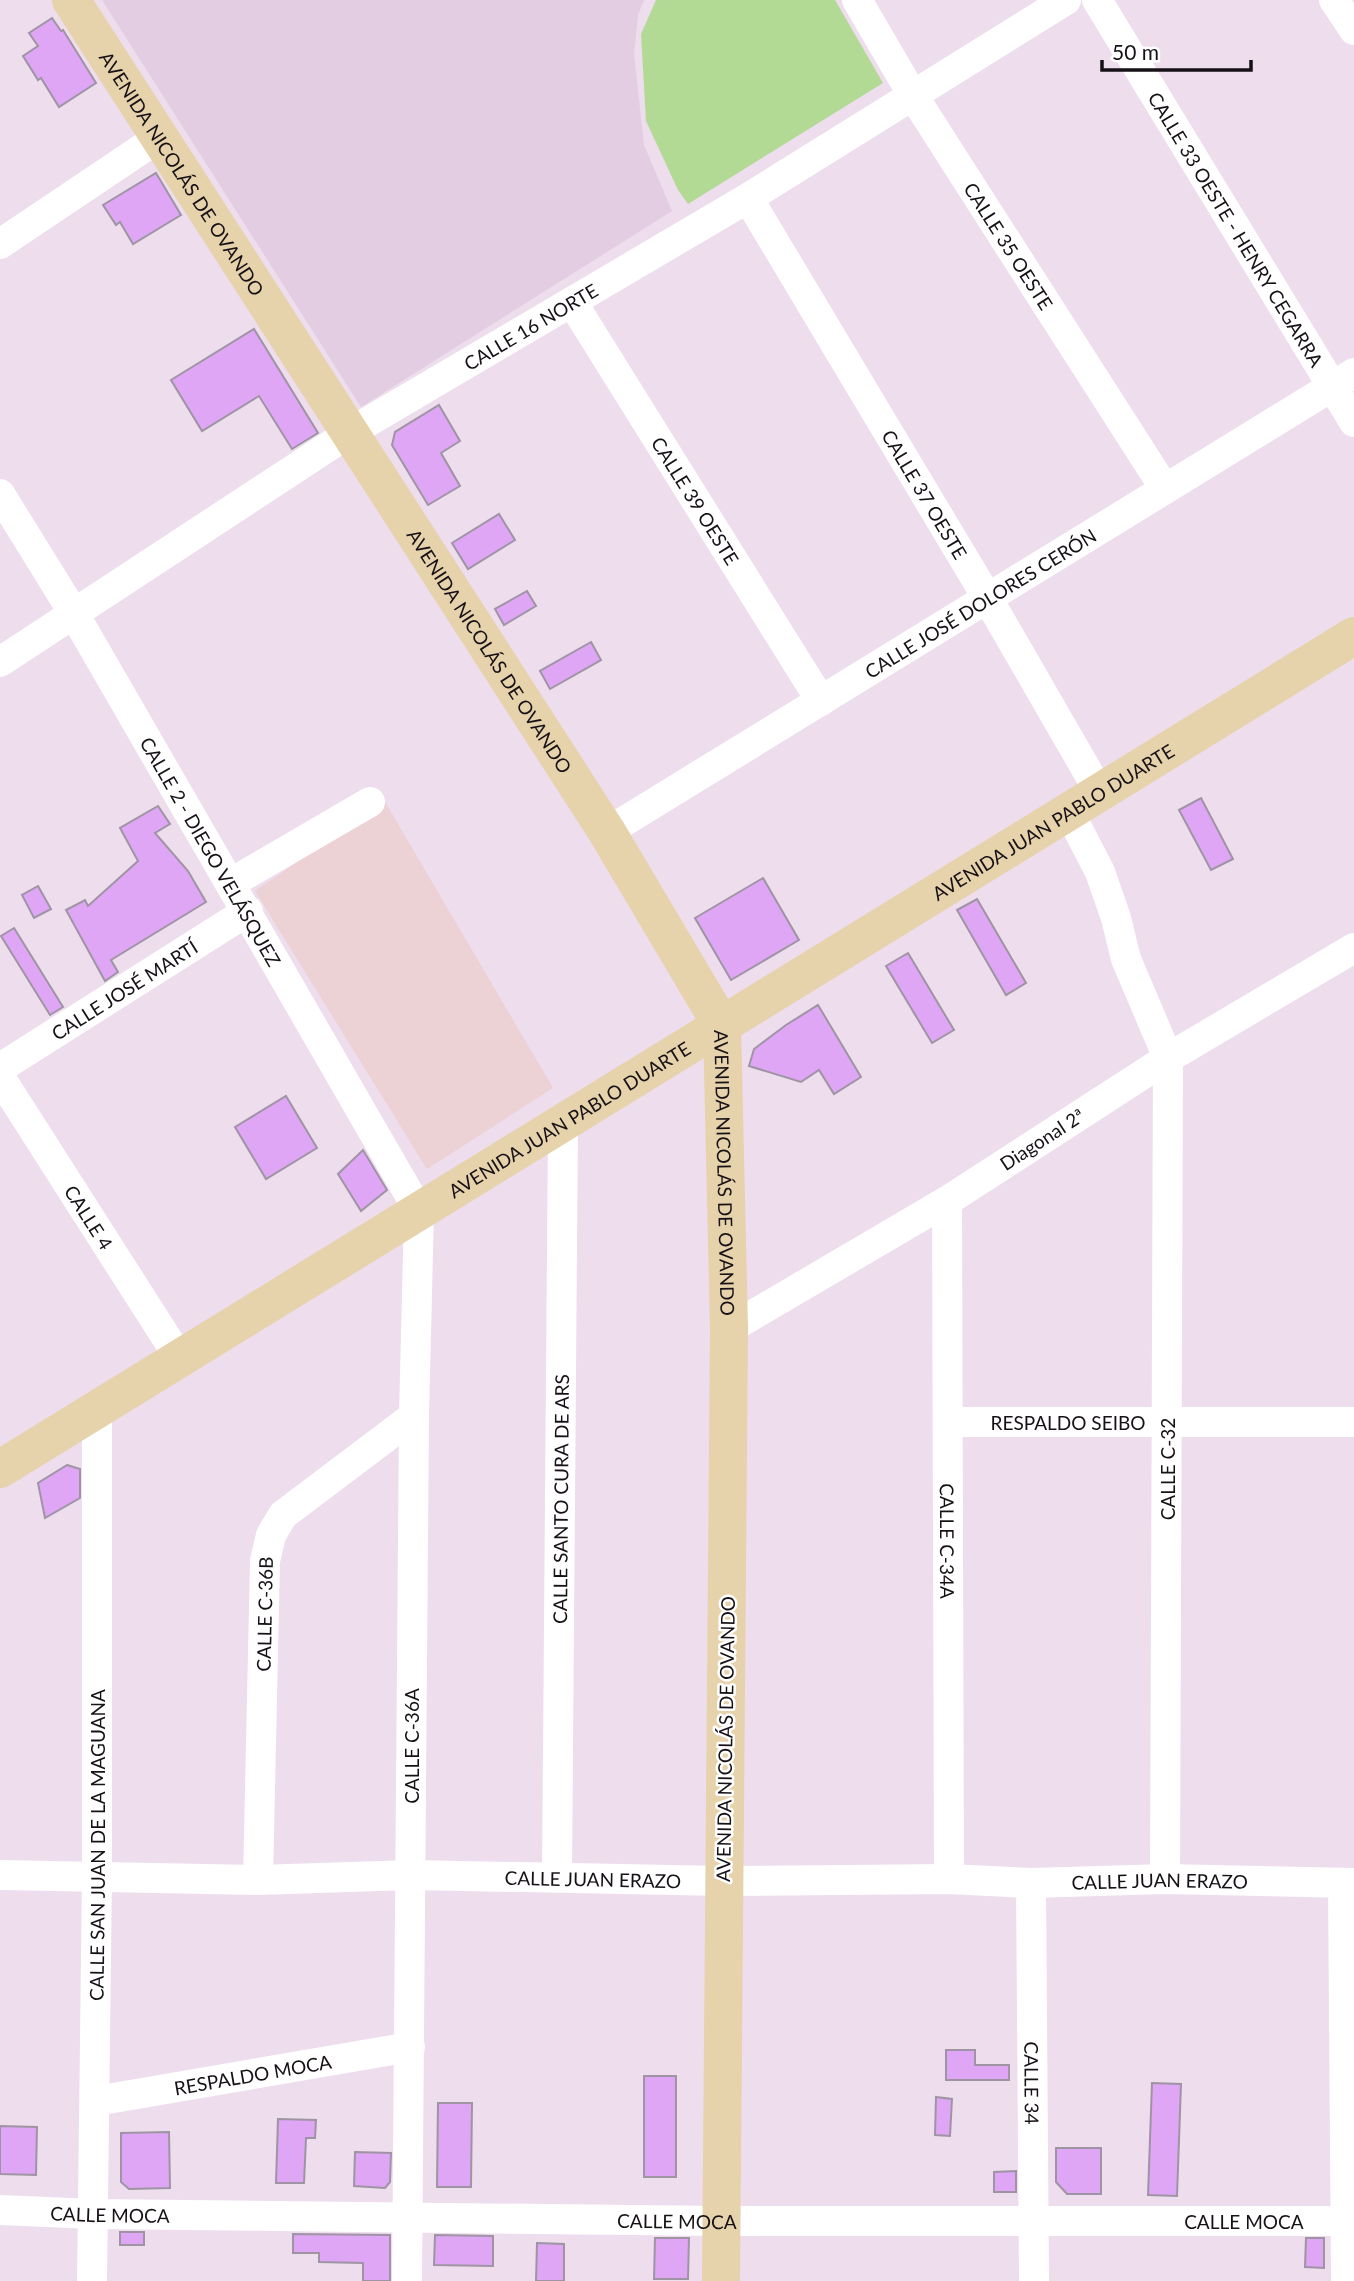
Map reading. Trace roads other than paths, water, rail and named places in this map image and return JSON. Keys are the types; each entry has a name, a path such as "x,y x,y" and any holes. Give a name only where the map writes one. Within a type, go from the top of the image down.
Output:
{"main road":[{"name":"AVENIDA NICOLÁS DE OVANDO","path":"71,0 607,832 722,1026 729,1329 721,2281"},
{"name":"AVENIDA JUAN PABLO DUARTE","path":"0,1469 1354,636"}],"street":[{"name":"CALLE 35 OESTE","path":"857,0 912,94 1165,489"},
{"name":"CALLE 16 NORTE","path":"0,662 349,433 748,198 1066,0"},
{"name":"CALLE 33 OESTE - HENRY CEGARRA","path":"1097,0 1343,380 1354,422"},
{"path":"1335,0 1354,30"},
{"path":"0,244 161,136"},
{"name":"CALLE 37 OESTE","path":"748,198 988,599 1085,802 1100,872 1116,918 1126,959 1168,1058"},
{"name":"CALLE 39 OESTE","path":"572,302 821,701"},
{"name":"CALLE JOSÉ DOLORES CERÓN","path":"607,832 1343,380"},
{"name":"CALLE 2 - DIEGO VELÁSQUEZ","path":"0,494 73,612 248,911 419,1211"},
{"path":"231,883 370,802"},
{"name":"CALLE JOSÉ MARTÍ","path":"0,1069 248,911"},
{"name":"Diagonal 2ª","path":"729,1329 947,1201 1168,1058 1354,948"},
{"name":"CALLE C-32","path":"1165,1879 1168,1058"},
{"name":"CALLE 4","path":"0,1077 180,1359"},
{"name":"CALLE SANTO CURA DE ARS","path":"557,1877 563,1123"},
{"name":"CALLE C-34A","path":"947,1201 949,1879"},
{"name":"CALLE C-36A","path":"407,2281 414,1416 419,1211"},
{"name":"CALLE SAN JUAN DE LA MAGUANA","path":"92,2281 96,2101 97,1409"},
{"name":"CALLE C-36B","path":"258,1880 265,1561 271,1535 283,1515 414,1416"},
{"name":"RESPALDO SEIBO","path":"949,1422 1354,1422"},
{"name":"CALLE JUAN ERAZO","path":"0,1875 258,1880 411,1875 723,1881 949,1879 1031,1883 1165,1879 1348,1883"},
{"name":"CALLE 34","path":"1031,1883 1034,2281"},
{"path":"1346,2281 1350,2221 1348,1883"},
{"name":"RESPALDO MOCA","path":"96,2101 410,2047"},
{"name":"CALLE MOCA","path":"0,2210 93,2214 721,2221 1350,2221"}]}
